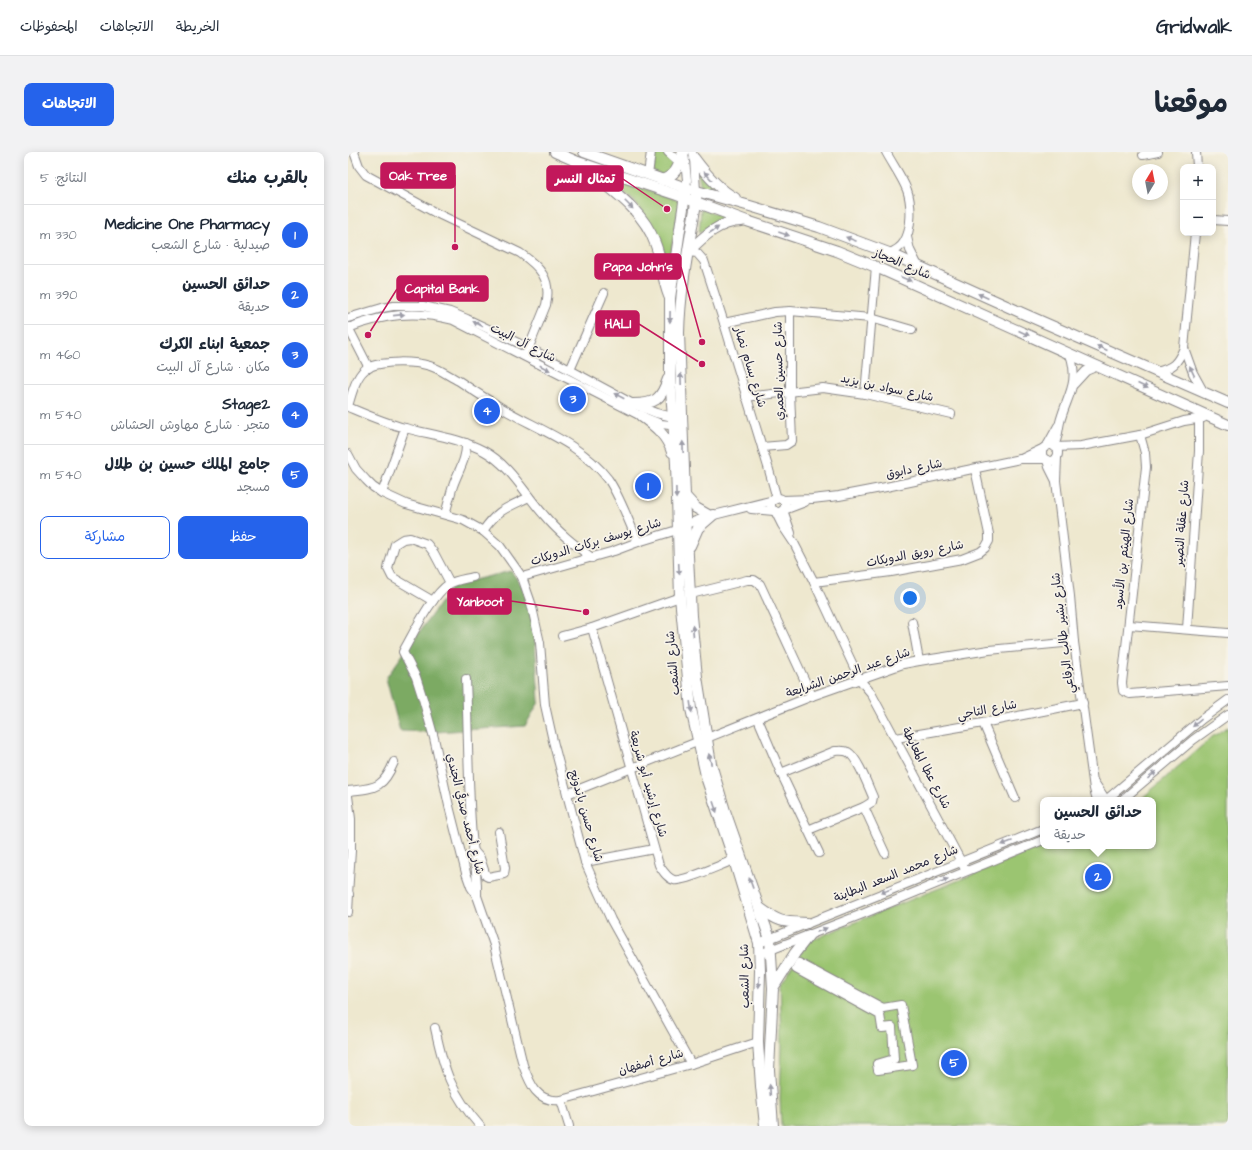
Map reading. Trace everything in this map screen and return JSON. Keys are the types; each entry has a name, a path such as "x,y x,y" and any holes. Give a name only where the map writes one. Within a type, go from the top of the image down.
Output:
{"main road":[{"name":"شارع الحجاز","path":"555,152 578,162 689,193 750,206 819,227 918,266 1228,403"},
{"name":"شارع الحجاز","path":"584,152 662,180 689,193 696,203 837,251 876,267 1228,425"},
{"path":"662,180 671,176 675,172 684,152"},
{"path":"693,155 705,173 726,193 750,206"},
{"path":"578,162 624,200 646,225 655,242 666,288 670,298"},
{"name":"شارع الشعب","path":"689,193 670,298 670,375 685,496 702,741 710,791 734,860 759,948 758,1042 765,1126"},
{"name":"شارع الشعب","path":"696,203 682,282 680,313 676,464 680,597 690,701 702,741 710,759 720,794 770,938 773,988 769,1070 774,1126"},
{"path":"688,252 719,226 728,223 747,221"},
{"path":"633,404 647,403 656,400 664,391 670,375"},
{"path":"642,416 664,436 671,448 676,464"},
{"path":"685,496 696,508 712,516 698,528 688,550"},
{"path":"760,908 778,920 785,922 808,923"},
{"path":"773,988 808,935"}],"street":[{"path":"648,175 651,152"},
{"path":"668,152 680,162"},
{"path":"684,152 689,193"},
{"path":"886,152 904,182 909,197 910,215 907,237 910,250 918,266"},
{"path":"1143,155 1158,152"},
{"path":"1196,152 1196,164"},
{"path":"689,193 693,155"},
{"path":"353,157 366,175 436,214 520,253 531,261 541,272 548,287 548,297 525,358"},
{"path":"1216,220 1228,221"},
{"path":"1156,372 1169,368 1174,364 1180,357 1184,348 1195,236"},
{"path":"889,254 902,245 907,237"},
{"name":"شارع بسام نصار","path":"688,252 697,253 702,258 724,323 778,500"},
{"path":"865,394 876,267"},
{"path":"570,370 604,293"},
{"name":"شارع آل البيت","path":"348,318 393,306 413,306 450,312 529,348 633,404 677,422"},
{"path":"790,311 871,318 912,330"},
{"name":"شارع حسين العمري","path":"724,323 770,313 790,311 790,392 792,441 786,445 762,447"},
{"name":"شارع آل البيت","path":"348,327 368,321 403,314 422,314 443,317 453,320 525,358 642,416 661,424 677,422"},
{"path":"348,327 369,368"},
{"path":"1184,348 1190,368 1204,393"},
{"name":"شارع بشير طالب الرفاعي","path":"1070,354 1074,370 1074,384 1060,424 1058,437 1053,450 1074,642 1096,797"},
{"path":"592,558 563,534 545,516 504,466 484,452 466,443 382,421 348,406 362,373 369,368 384,364 421,364 435,368 449,375 496,405 570,444 608,479 619,499 638,542"},
{"name":"شارع بشير طالب الرفاعي","path":"1074,384 1086,371 1098,366"},
{"name":"شارع سواد بن يزيد","path":"746,397 823,388 865,394 951,414"},
{"path":"1053,450 1140,435 1166,426 1199,418 1210,417"},
{"name":"شارع عقلة النصير","path":"1187,629 1199,451 1199,418"},
{"path":"382,493 405,428"},
{"name":"شارع الهيثم بن الأسود","path":"1140,435 1145,453 1146,467 1131,594 1129,625 1228,633"},
{"path":"445,514 453,485 466,454 466,443"},
{"name":"شارع بشير طالب الرفاعي","path":"1053,450 1042,454 1056,482"},
{"name":"شارع دابوق","path":"745,508 779,510 812,500 975,469 1053,450 1054,460 1020,459"},
{"name":"شارع حسن باندونج","path":"348,454 356,469 373,487 382,493 406,504 463,520 483,531 500,546 522,578 540,643 547,714 586,862 611,920 691,1064"},
{"name":"شارع رويق الدويكات","path":"814,582 954,562 980,552 988,545 989,534 975,469"},
{"path":"483,531 494,516 511,505 529,497"},
{"path":"779,510 785,506 778,500 772,506 779,510 860,680"},
{"name":"شارع دابوق","path":"687,524 712,516 778,500 812,500"},
{"name":"شارع يوسف بركات الدويكات","path":"522,578 592,558 677,530"},
{"path":"433,601 392,577 388,569 395,544 403,539 410,538 427,544 434,553 450,583 473,577"},
{"path":"691,594 747,580 754,580 760,584 812,696"},
{"name":"شارع أحمد صدقي الجندي","path":"450,583 433,601 403,652 416,677 423,698 466,874 471,887 477,896 494,945 514,1032 526,1074 536,1092 542,1097 550,1100"},
{"path":"562,636 592,628 680,597"},
{"path":"912,622 919,660"},
{"path":"1129,625 1122,683 1123,691 1130,694 1228,686"},
{"name":"شارع إرشيد أبو شريعة","path":"592,628 659,865 665,874 678,880 688,878 734,860"},
{"name":"شارع عبد الرحمن الشرايعة","path":"567,794 631,770 812,696 860,680 887,669 919,660 989,650 1074,642"},
{"path":"466,679 470,817 477,882 477,896"},
{"name":"شارع عطا المعايطة","path":"860,680 871,693 896,738 966,871"},
{"path":"1110,797 1202,719 1228,700"},
{"name":"شارع التاجي","path":"896,738 983,723 1083,703"},
{"path":"1126,797 1193,740 1228,715"},
{"path":"758,719 781,773 819,853"},
{"path":"983,723 1015,798"},
{"path":"781,773 835,751 842,750 853,756 857,763 873,797 872,802 864,807 808,830"},
{"path":"348,791 368,789 382,783 389,775 394,762"},
{"name":"شارع بشير طالب الرفاعي","path":"1094,782 1104,797"},
{"path":"348,796 351,826 348,912"},
{"path":"864,807 885,853"},
{"name":"شارع محمد السعد البطاينة","path":"759,948 770,938 1040,830"},
{"path":"473,850 480,858 486,876 488,877 504,874 505,868 499,832"},
{"name":"شارع محمد السعد البطاينة","path":"759,948 771,950 1040,841"},
{"path":"586,862 654,849"},
{"path":"799,963 883,1008 901,1005 912,1066 878,1070 876,1064 894,1060 892,1027 882,1028 880,1015 796,969 799,963"},
{"path":"435,1028 440,1052 453,1088 461,1102 480,1126"},
{"name":"شارع أصفهان","path":"550,1100 561,1100 691,1064 758,1042"},
{"path":"561,1100 569,1126"}],"green space":[{"path":"656,152 667,152 675,160 673,167 664,176 653,172"},
{"path":"697,169 705,180 723,194 701,187"},
{"path":"596,172 680,201 667,274 664,254 658,234 634,201"},
{"path":"701,209 726,217 699,233"},
{"path":"511,571 522,586 534,625 539,702 525,726 436,732 400,731 386,678 453,585"},
{"path":"1228,727 1228,1126 781,1126 780,1098 782,1044 780,983 809,941 1040,847 1040,849 1156,849 1156,797 1143,797 1212,737"}],"place":[{"name":"تمثال النسر","path":"667,209"},
{"name":"Oak Tree","path":"455,247"},
{"name":"Capital Bank","path":"368,335"},
{"name":"Papa John's","path":"702,342"},
{"name":"HALI","path":"702,364"},
{"name":"جمعية ابناء الكرك","path":"573,399"},
{"name":"Stage2","path":"487,411"},
{"name":"Medicine One Pharmacy","path":"648,486"},
{"name":"Yanboot","path":"586,612"},
{"name":"حدائق الحسين","path":"1098,877"},
{"name":"جامع الملك حسين بن طلال","path":"954,1063"}]}
